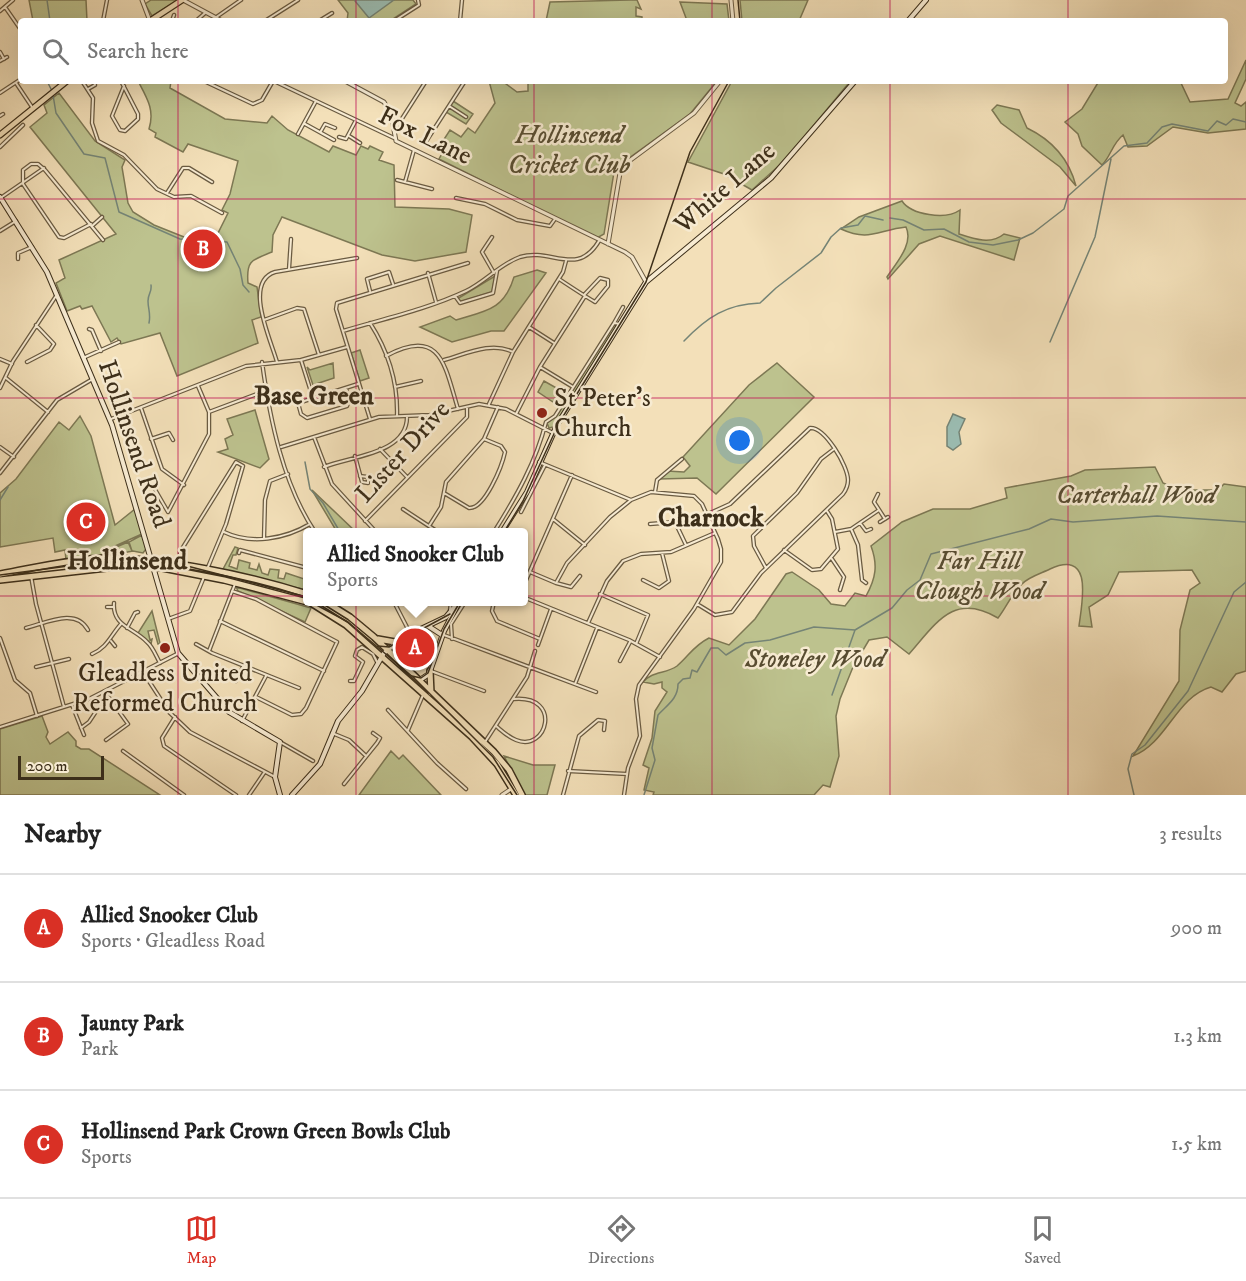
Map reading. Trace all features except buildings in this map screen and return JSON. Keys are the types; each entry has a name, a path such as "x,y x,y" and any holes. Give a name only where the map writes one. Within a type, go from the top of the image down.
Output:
{"highway":[{"path":"0,574 98,559 182,564 303,601"},
{"path":"0,580 117,565 153,563 303,593"},
{"path":"316,606 346,625 422,692 429,695 484,742 501,760 516,795"},
{"path":"331,606 374,637 420,680 429,695 483,747 511,785 522,795"},
{"path":"374,637 396,642"},
{"path":"388,650 390,663"},
{"path":"429,695 430,670"},
{"path":"409,679 420,680"}],"main road":[{"path":"155,18 182,0"},
{"path":"911,18 926,0"},
{"path":"0,135 63,84"},
{"name":"White Lane","path":"504,528 527,492 552,433 646,282 774,175 852,84"},
{"name":"Hollinsend Road","path":"0,198 33,247 57,295 110,420 178,653 229,712 280,742"},
{"path":"292,795 320,764 341,716 362,691 382,656 396,642 451,612 455,606"},
{"path":"420,680 430,670 442,635 456,606"},
{"path":"428,626 442,635"},
{"path":"377,663 390,663"},
{"path":"280,742 275,777 280,795"}],"street":[{"path":"0,11 13,0"},
{"path":"104,18 107,0"},
{"path":"142,0 149,18"},
{"path":"182,0 215,18 241,0"},
{"path":"271,18 298,0"},
{"path":"399,18 419,5 418,0"},
{"path":"459,18 462,0"},
{"path":"730,0 733,18"},
{"path":"5,7 18,26"},
{"path":"199,18 205,13"},
{"path":"324,18 332,13"},
{"path":"0,52 6,58 0,62"},
{"path":"0,93 16,83 32,107"},
{"path":"84,84 93,98 92,123 98,141 124,155 154,187 178,197 191,196 222,213"},
{"path":"88,89 95,84"},
{"path":"210,84 253,104 262,100 271,84"},
{"name":"Fox Lane","path":"279,84 608,244 632,257 646,282"},
{"path":"351,84 384,102 396,129"},
{"path":"394,138 396,129 424,84"},
{"path":"427,140 463,84"},
{"path":"608,244 621,167 694,113 718,84"},
{"path":"124,86 138,116 125,131 120,130 112,116 124,86"},
{"path":"298,134 316,101"},
{"path":"449,106 466,117"},
{"path":"339,137 345,139 349,136 356,121"},
{"path":"305,124 334,140"},
{"path":"321,131 325,124 335,128"},
{"path":"0,147 23,125"},
{"path":"349,136 360,143"},
{"path":"405,182 414,150"},
{"path":"102,217 91,225 61,238 23,184 21,174 28,166 35,164 44,168 91,225 103,240"},
{"path":"0,198 44,168"},
{"path":"166,193 183,168 189,168 212,182"},
{"path":"397,180 432,189"},
{"path":"456,198 485,204 523,221 550,226 555,219"},
{"path":"0,231 16,221"},
{"path":"454,296 460,303 493,293 496,272 482,252 492,237"},
{"path":"289,269 291,239"},
{"path":"343,332 454,296 512,260 530,255 546,255 566,261 582,258 598,241"},
{"path":"18,259 18,253 33,247"},
{"path":"277,362 259,296 261,282 268,274 357,258"},
{"path":"489,404 513,352 559,279 566,261"},
{"path":"370,420 336,309 337,303 428,273 460,267 468,263"},
{"path":"460,267 462,272"},
{"path":"370,291 367,279 389,272 393,284"},
{"path":"428,273 436,302"},
{"path":"516,414 540,367 584,295 600,278 608,280 608,286 597,301 584,295 559,279"},
{"path":"0,388 12,364 57,295"},
{"path":"496,528 521,488 546,422 555,416 623,307"},
{"path":"264,320 297,308 304,309 319,355"},
{"path":"370,323 386,356 395,387 397,416"},
{"path":"614,323 620,324"},
{"path":"27,362 47,352 54,344 36,325"},
{"path":"529,327 555,343"},
{"path":"89,329 92,330 101,351"},
{"path":"83,358 119,342"},
{"path":"386,356 405,346 421,345 435,351 443,360 458,409"},
{"path":"110,420 262,362 301,360 348,347"},
{"path":"443,360 491,347 513,352"},
{"path":"0,359 12,364"},
{"path":"301,360 313,398"},
{"path":"262,362 266,390 295,500 312,528"},
{"path":"540,367 573,387"},
{"path":"6,377 48,412"},
{"path":"0,473 60,398 93,380"},
{"path":"395,387 421,381"},
{"path":"298,403 359,384"},
{"path":"153,486 166,513 170,510 207,440 210,428 208,412 198,385"},
{"path":"295,394 304,417 337,409 349,402 346,388"},
{"path":"208,412 266,390"},
{"path":"281,447 370,420 397,416 407,417 489,404 516,414 552,433"},
{"name":"Lister Drive","path":"365,521 466,417 467,406"},
{"path":"429,526 441,507 446,482 484,439 498,406"},
{"path":"141,408 162,469 184,485"},
{"path":"324,466 380,449 400,439 406,429 407,417"},
{"path":"697,604 715,615 732,612 766,568 843,494 848,483 847,474 822,431 816,428 806,429 730,504 707,515"},
{"path":"151,439 169,433 173,440"},
{"path":"315,436 324,466 337,492 372,528"},
{"path":"444,493 469,508 480,504 494,482 505,453 501,446 484,439"},
{"path":"0,447 14,457"},
{"path":"380,449 407,477"},
{"path":"766,568 754,546 753,536 797,493 821,459 834,449"},
{"path":"355,456 360,476"},
{"path":"655,492 657,480 682,459"},
{"path":"168,619 190,610 202,584 204,572 223,532 243,465 234,462 178,555 182,564"},
{"path":"539,462 631,500"},
{"path":"521,512 545,465"},
{"path":"264,538 265,500 270,481 288,474"},
{"path":"528,576 572,475"},
{"path":"556,583 564,567 614,514 631,500 655,492 691,494 701,502 721,549 721,562 697,604 639,685 636,699 640,736 627,774 624,795"},
{"path":"878,494 874,501 886,518 880,522"},
{"path":"403,509 432,528"},
{"path":"784,550 814,571 821,569 838,549 832,519 826,510"},
{"path":"835,532 850,529 879,510"},
{"path":"553,519 585,545"},
{"path":"650,524 675,522 687,546"},
{"path":"304,528 310,524"},
{"path":"860,524 865,531 870,529"},
{"path":"223,532 239,538 264,538 296,533 303,528"},
{"path":"850,529 858,545 862,580 866,583"},
{"path":"588,623 600,594 613,571 623,561 641,554 662,553 687,546 715,533"},
{"path":"239,553 240,550 303,567"},
{"path":"643,580 659,588 669,582 662,553"},
{"path":"832,558 844,577 840,590"},
{"path":"530,572 571,587 580,576"},
{"path":"31,575 41,625 64,707"},
{"path":"209,651 235,582"},
{"path":"232,591 256,599 335,640 337,645 306,708 298,715 256,698"},
{"path":"600,594 648,615 636,644"},
{"path":"528,599 630,641 660,657"},
{"path":"114,603 113,607 121,624 148,643 160,663"},
{"path":"396,606 410,633"},
{"path":"451,606 451,612"},
{"path":"452,639 451,624 462,606"},
{"path":"493,606 492,611 497,621 540,639"},
{"path":"107,607 113,607"},
{"path":"538,645 551,609"},
{"path":"127,628 135,613 138,612"},
{"path":"26,628 75,617 83,621 88,630"},
{"path":"220,621 324,671"},
{"path":"92,654 111,640 121,624"},
{"path":"574,684 598,627"},
{"path":"442,635 596,692"},
{"path":"0,638 15,680 30,693 37,716"},
{"path":"111,640 115,645"},
{"path":"620,661 630,641"},
{"path":"196,644 299,688"},
{"path":"358,645 373,654 377,663"},
{"path":"350,681 354,681 363,662 355,656 357,650 362,647"},
{"path":"484,742 514,699 535,651"},
{"path":"0,727 72,705 105,692 178,653"},
{"path":"36,667 69,658"},
{"path":"236,681 244,665"},
{"path":"430,670 484,691"},
{"path":"143,672 175,717 190,732 275,777"},
{"path":"242,721 267,675"},
{"path":"105,692 129,723 106,740"},
{"path":"422,692 422,702"},
{"path":"408,730 422,702 429,695"},
{"path":"496,726 512,738 524,742 534,739 544,729 546,718 542,707 533,700 514,699"},
{"path":"72,705 84,735"},
{"path":"388,710 465,789"},
{"path":"81,728 89,722 95,712"},
{"path":"175,717 162,738 164,746 236,795"},
{"path":"563,795 580,734 602,720 605,721 604,730"},
{"path":"332,733 350,741 366,756"},
{"path":"344,784 380,738 373,733"},
{"name":"Hollinsend Road","path":"280,742 313,761"},
{"path":"123,751 184,795"},
{"path":"568,771 627,774"},
{"path":"249,795 264,773"},
{"path":"502,795 511,785"}],"green space":[{"path":"29,0 86,0 87,18 32,18"},
{"path":"151,0 178,0 152,16 145,4"},
{"path":"338,0 413,0 416,4 395,18 347,18 348,13"},
{"path":"637,0 641,9 636,7 636,16 642,18 547,18 550,2"},
{"path":"740,0 808,0 800,18 742,18"},
{"path":"680,2 727,4 729,18 686,18"},
{"path":"1246,60 1246,79 1235,103 1241,106 1246,102 1246,129 1208,133 1173,127 1147,146 1128,147 1123,135 1102,165 1082,146 1078,134 1065,122 1082,109 1097,84 1181,84 1190,102 1228,99"},
{"path":"140,84 171,84 170,88 225,119 267,123 272,116 288,130 329,152 333,146 356,155 361,146 368,149 370,146 383,152 379,160 394,165 395,207 449,209 472,215 466,252 415,261 382,255 282,217 273,235 272,252 255,259 249,265 248,270 248,283 257,287 261,317 252,320 258,343 177,376 160,333 121,344 117,338 111,342 92,306 82,309 80,306 67,311 56,283 65,278 59,260 116,234 30,127 47,113 44,105 59,93 95,141 125,160 122,167 128,203 133,212 154,225 184,237 200,240 216,237 228,213 222,210 230,194 238,161 188,144 183,152 155,137 156,133 149,129 151,116"},
{"name":"Hollinsend Cricket Club","path":"490,84 506,84 517,92 528,91 528,84 715,84 690,114 618,166 614,172 604,234 597,238 439,159 444,150 439,147 450,130 461,137 468,128 475,133 495,103"},
{"path":"730,84 848,84 784,161 752,190 724,174 688,162"},
{"path":"453,101 473,114 466,124 446,112"},
{"path":"997,105 1019,110 1027,128 1044,138 1064,159 1076,186 1060,167 1001,123 992,110"},
{"path":"902,201 921,213 946,215 960,210 959,234 965,236 988,240 1004,234 1020,238 1014,260 940,236 919,244 888,279 887,277 906,247 908,233 906,227 866,235 841,229 859,217"},
{"path":"537,270 546,273 504,331 491,331 452,342 420,327 450,316 456,320 492,308 505,296 514,277"},
{"path":"495,276 492,292 460,302 457,299"},
{"path":"614,325 617,326 553,427 549,428 547,423 556,416"},
{"path":"360,350 369,378 360,381 351,353"},
{"path":"333,363 334,378 313,385 307,367 310,370"},
{"path":"777,363 814,397 716,494 697,478 660,479 667,471 684,472 690,466 683,457 749,385"},
{"path":"544,381 560,390 553,402 538,392"},
{"path":"255,410 269,459 260,468 218,452 228,449 225,439 233,435 227,419"},
{"path":"80,416 91,436 115,525 135,509 142,534 113,547 115,554 66,560 65,550 55,552 53,538 0,547 0,493 16,479 59,422 69,430"},
{"path":"1155,467 1163,483 1180,490 1218,490 1224,484 1246,487 1246,671 1236,674 1222,692 1211,687 1199,692 1189,700 1145,750 1133,756 1179,681 1180,630 1190,590 1200,583 1192,570 1119,572 1108,595 1089,607 1092,627 1079,626 1082,581 1074,566 1064,565 1031,577 1015,592 998,618 969,608 948,614 909,654 887,637 869,640 853,667 840,699 836,716 839,756 830,787 823,785 814,795 653,795 654,792 644,790 649,768 643,765 652,738 655,711 667,692 662,688 662,682 654,684 643,682 651,676 677,666 709,638 729,645 755,619 786,574 792,572 819,590 831,604 845,606 855,593 866,596 874,577 875,559 871,546 902,522 933,509 970,509 1007,498 1005,488 1071,476 1085,470"},
{"path":"312,490 352,528 335,528"},
{"path":"142,535 146,549 143,553 133,551 117,554 114,548 128,542 132,551 129,542"},
{"path":"235,547 238,548 236,555 233,555 229,566 237,569 239,560 250,563 249,568 257,570 259,564 262,573 268,575 270,569 279,570 278,578 284,579 286,573 303,579 303,589 222,571"},
{"path":"236,587 311,608 305,622 238,591"},
{"path":"152,611 160,643 158,644 154,630 148,631 150,640 152,639 151,644 138,633"},
{"path":"42,716 48,732 46,737 50,744 68,732 76,741 76,746 89,749 160,795 0,795 0,729"},
{"path":"391,751 399,759 403,755 441,795 359,795"},
{"path":"504,756 533,765 555,765 547,795 524,795"}],"water":[{"path":"355,0 394,0 369,18 355,1"},
{"path":"953,414 965,419 959,432 961,444 953,450 947,446 947,427"}],"waterway":[{"path":"47,0 50,18"},
{"path":"48,84 52,91"},
{"path":"53,95 56,113 84,154 105,158 119,212 180,239 227,242 240,269 243,285 249,292"},
{"path":"890,218 903,220 924,230 944,229 969,242 993,245 1018,240 1033,233 1064,209 1068,196 1124,146 1147,143 1162,127 1172,124 1208,131 1217,121 1226,125 1233,119 1246,122"},
{"path":"1050,342 1095,237 1111,159"},
{"path":"684,341 718,313 737,306 760,303 821,253 831,237 841,228 858,225 865,216 883,220"},
{"path":"149,323 148,301 151,285"},
{"path":"305,462 310,489 323,503 338,528"},
{"path":"0,500 8,487"},
{"path":"644,795 655,760 652,748 658,715 674,698 678,684 683,679 690,678 692,670 697,672 711,648 718,648 726,655 745,643 770,640 814,627 855,630 892,608 907,590 920,580 931,554 1029,529 1051,519 1073,522 1157,516 1246,522"},
{"path":"1134,795 1128,769 1132,754 1145,745 1188,691 1234,592 1246,582"},
{"path":"420,606 423,610"},
{"path":"832,695 855,630"}],"tram line":[{"path":"738,0 740,18"},
{"path":"506,528 523,501 559,423 646,282 690,152 727,84"},
{"path":"0,575 76,565 142,560 191,567 303,596"},
{"path":"318,606 348,622 414,678 493,757 517,795"},
{"path":"412,676 421,678 428,673 444,629 458,606"},
{"path":"378,646 389,647 450,614"}],"place":[{"name":"Jaunty Park","path":"203,249"},
{"name":"St Peter’s Church","path":"542,413"},
{"name":"Hollinsend Park Crown Green Bowls Club","path":"86,522"},
{"name":"Gleadless United Reformed Church","path":"165,648"},
{"name":"Allied Snooker Club","path":"415,648"}],"district":[{"name":"Base Green","path":"314,396"},
{"name":"Charnock","path":"711,518"},
{"name":"Hollinsend","path":"127,561"}],"park label":[{"name":"Carterhall Wood","path":"1136,495"},
{"name":"Far Hill Clough Wood","path":"979,576"},
{"name":"Stoneley Wood","path":"815,659"}]}
